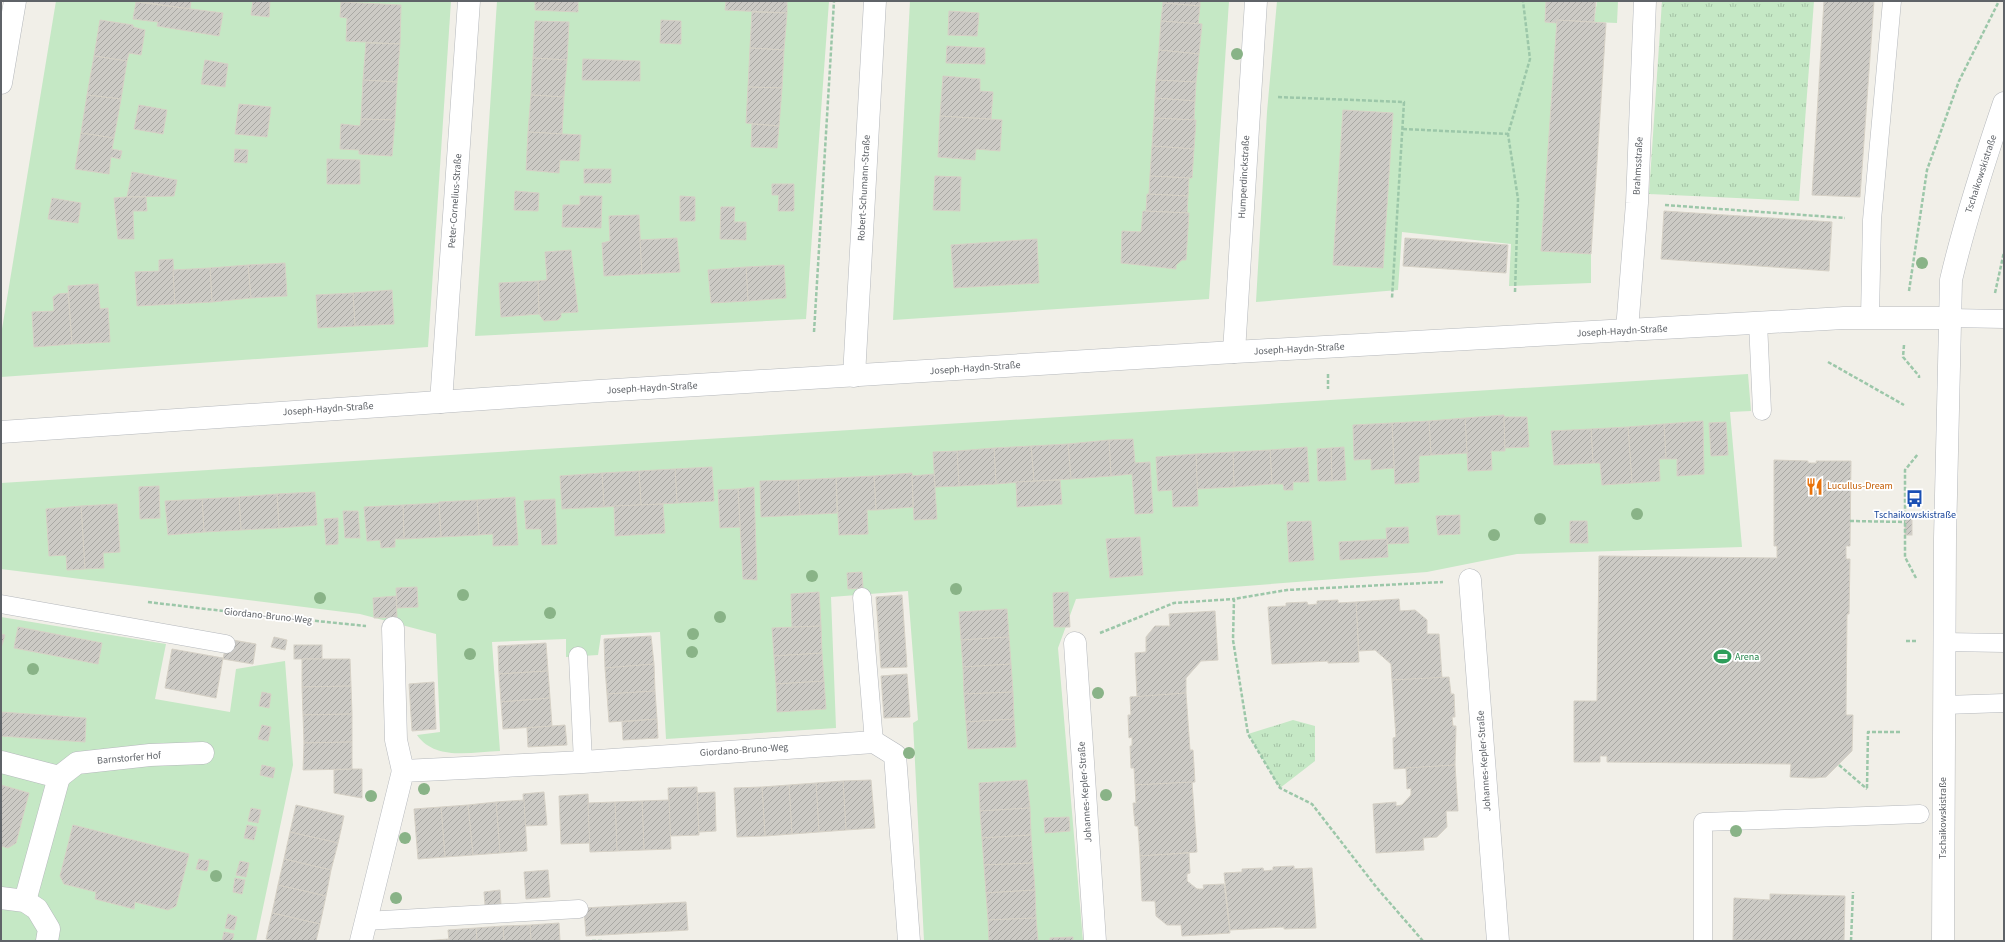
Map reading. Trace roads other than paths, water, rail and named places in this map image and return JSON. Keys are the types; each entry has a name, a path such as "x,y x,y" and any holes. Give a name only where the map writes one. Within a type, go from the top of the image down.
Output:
{"street":[{"path":"1,83 15,1"},
{"name":"Peter-Cornelius-Straße","path":"441,402 469,1"},
{"name":"Robert-Schumann-Straße","path":"854,376 875,1"},
{"name":"Humperdinckstraße","path":"1234,352 1256,1"},
{"name":"Brahmsstraße","path":"1627,330 1636,203 1645,1"},
{"name":"Tschaikowskistraße","path":"1942,941 1944,705 1951,280 1960,243 2004,103"},
{"name":"Joseph-Haydn-Straße","path":"1,432 441,402 1234,352 1870,316 1950,318"},
{"name":"Johannes-Kepler-Straße","path":"1470,580 1498,941"},
{"path":"363,931 403,771 396,740 393,628"},
{"name":"Johannes-Kepler-Straße","path":"1075,643 1095,941"},
{"path":"874,742 895,755 909,941"},
{"name":"Giordano-Bruno-Weg","path":"403,771 583,762 874,742"},
{"name":"Barnstorfer Hof","path":"59,777 77,763 150,755 203,753"},
{"path":"1,762 59,777 25,901"},
{"path":"1,898 25,901 37,909 49,929 48,941"}],"lane":[{"path":"1870,316 1872,220 1892,1"},
{"path":"1950,318 1997,319"},
{"path":"1758,322 1762,411"},
{"path":"862,597 874,742"},
{"path":"1,604 226,644"},
{"path":"1945,642 2004,643"},
{"path":"578,656 583,762"},
{"path":"1944,705 2004,702"},
{"path":"1703,941 1703,822 1920,814"},
{"path":"363,931 579,909"}],"place":[{"name":"Lucullus-Dream","path":"1814,486"},
{"name":"Tschaikowskistraße","path":"1915,498"},
{"name":"Arena","path":"1722,657"}]}
